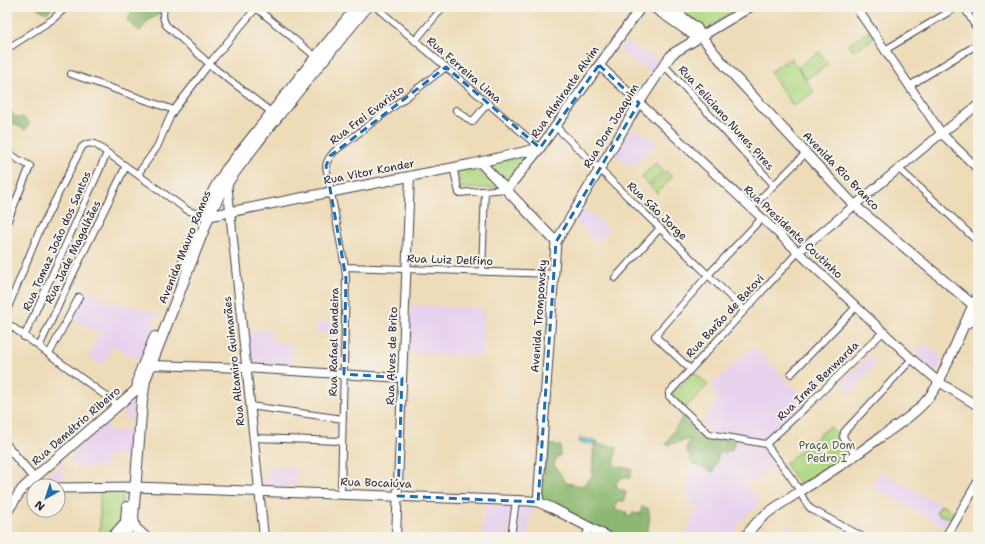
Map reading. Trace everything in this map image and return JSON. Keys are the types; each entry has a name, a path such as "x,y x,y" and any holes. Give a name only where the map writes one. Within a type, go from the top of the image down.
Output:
{"main road":[{"name":"Avenida Mauro Ramos","path":"127,537 126,522 132,488 145,380 205,215 210,197 221,178 271,112 357,7"},
{"name":"Avenida Mauro Ramos","path":"145,537 135,528 133,518 132,488 139,375 205,215 227,182 282,110 367,7"},
{"name":"Rua Almirante Alvim","path":"507,189 540,148 641,7"},
{"name":"Avenida Rio Branco","path":"653,7 692,34 701,36"},
{"name":"Avenida Rio Branco","path":"669,7 697,28 701,36 726,67 854,206 976,307"},
{"name":"Rua Dom Joaquim","path":"556,242 599,169 672,54 750,7"},
{"name":"Rua Vitor Konder","path":"205,215 331,192 490,160 540,148"},
{"path":"488,170 487,164 490,160"},
{"path":"480,162 556,242"},
{"name":"Avenida Trompowsky","path":"538,502 556,242"},
{"path":"746,537 753,526 766,514 856,456 923,405 939,382 965,324 976,307"},
{"path":"965,324 978,319"},
{"name":"Rua Demétrio Ribeiro","path":"39,478 145,380"},
{"path":"7,512 22,489 26,487"},
{"name":"Rua Bocaiúva","path":"66,488 132,488 530,501 538,502 552,508 608,537"},
{"path":"113,537 126,522"}],"street":[{"path":"7,49 53,20 66,7"},
{"path":"164,7 163,17 166,25 210,64 271,112"},
{"path":"138,174 158,147 174,110 256,7 316,57"},
{"name":"Rua Ferreira Lima","path":"376,7 540,148"},
{"path":"415,40 443,7"},
{"path":"885,50 957,7"},
{"path":"964,7 978,31"},
{"path":"859,8 885,50 942,134 978,168"},
{"path":"909,86 978,44"},
{"name":"Rua Presidente Coutinho","path":"599,65 912,359 939,382 978,406"},
{"name":"Rua Feliciano Nunes Pires","path":"664,65 774,185"},
{"name":"Rua Frei Evaristo","path":"331,192 326,166 330,156 446,67"},
{"path":"71,74 174,110"},
{"path":"456,110 472,122 488,103"},
{"path":"798,252 978,105"},
{"name":"Rua São Jorge","path":"555,126 744,310"},
{"path":"7,310 39,232 82,147 86,144 95,144 187,210 205,215"},
{"path":"7,152 30,166 7,223"},
{"name":"Rua Tomaz João dos Santos","path":"24,337 107,152"},
{"path":"751,208 806,153"},
{"name":"Rua Jade Magalhães","path":"39,347 126,166"},
{"path":"454,167 459,193 507,189"},
{"path":"899,169 978,242"},
{"name":"Rua Alves de Brito","path":"396,537 410,176"},
{"name":"Rua Altamiro Guimarães","path":"227,182 264,537"},
{"path":"482,271 485,191"},
{"name":"Rua Rafael Bandeira","path":"331,192 346,278 341,494"},
{"path":"690,369 656,336 708,275 762,218"},
{"path":"615,278 660,228"},
{"name":"Rua Barão de Batovi","path":"766,444 709,434 668,394 798,252"},
{"name":"Rua Luiz Delfino","path":"345,267 554,274"},
{"path":"976,307 978,295"},
{"path":"49,354 79,297"},
{"path":"791,374 856,307"},
{"path":"7,323 118,405"},
{"name":"Rua Irmã Benwarda","path":"766,444 883,332"},
{"path":"856,456 842,437 844,432 912,359"},
{"path":"151,365 246,368 402,378"},
{"path":"250,406 342,419"},
{"path":"254,438 342,441"},
{"path":"766,444 800,492 803,500 811,509 863,537"},
{"path":"7,446 30,478"},
{"path":"946,537 978,482"},
{"path":"511,537 516,500"},
{"path":"585,537 589,527"}],"highlighted area":[{"path":"599,65 639,103 556,242 538,502 398,496 402,378 344,374 346,278 326,166 330,156 446,67 540,148"}],"shaded area":[{"path":"625,42 648,53 659,64 652,74 618,50"},
{"path":"633,128 657,143 631,167 615,154"},
{"path":"584,208 609,230 597,242 576,222"},
{"path":"85,287 108,301 158,313 142,359 112,346 104,365 89,357 99,332 71,318"},
{"path":"411,305 484,308 482,356 409,353"},
{"path":"316,322 341,323 340,334 316,332"},
{"path":"271,330 272,342 293,344 291,365 250,361 248,331"},
{"path":"924,343 943,359 937,372 915,354"},
{"path":"753,346 808,402 762,443 710,433 701,425 719,397 710,387"},
{"path":"870,356 876,363 851,393 842,382"},
{"path":"132,403 133,404 131,423 121,411"},
{"path":"106,424 108,429 114,432 130,429 128,457 108,456 107,467 77,467 68,458"},
{"path":"735,441 761,446 775,464 753,482 747,480 745,487 751,489 760,503 739,523 733,537 684,537 698,505 689,502 685,480 692,463 713,472 719,453 732,450"},
{"path":"62,464 62,478 45,478"},
{"path":"266,466 296,467 296,486 267,485"},
{"path":"880,471 954,512 945,527 872,486"},
{"path":"485,505 511,507 508,537 482,537"},
{"path":"519,505 527,505 532,507 527,537 515,537"},
{"path":"787,524 804,534 809,537 780,537"}],"green space":[{"path":"36,7 54,7 46,13"},
{"path":"128,7 160,7 159,14 148,21 140,31 127,21 132,11"},
{"path":"676,7 742,7 705,30"},
{"path":"869,31 874,38 853,51 848,45"},
{"path":"819,52 828,65 806,79 798,67"},
{"path":"791,58 814,92 793,106 770,72"},
{"path":"7,101 8,111 18,118 22,117 30,123 25,130 7,120"},
{"path":"531,153 506,188 461,188 458,171"},
{"path":"656,163 663,171 649,185 641,177"},
{"path":"666,171 672,178 657,193 650,186"},
{"path":"694,372 708,385 685,408 671,395"},
{"path":"683,416 700,432 709,437 735,441 732,450 719,453 713,472 692,463 686,448 690,439 666,445"},
{"name":"Praça Dom Pedro I","path":"830,426 852,452 851,456 802,486 785,464"},
{"path":"547,444 561,446 560,456 556,458 554,465 566,483 583,486 592,476 594,444 617,447 614,466 632,469 630,478 622,477 616,483 618,489 626,491 624,501 617,502 615,509 627,512 626,516 630,517 633,513 640,514 642,507 648,508 649,522 645,537 614,537 541,500"},
{"path":"100,491 122,492 122,513 119,522 112,530 100,534"},
{"path":"941,505 954,512 950,518 936,513"}],"water":[{"path":"580,438 598,441 598,444 579,443"}]}
